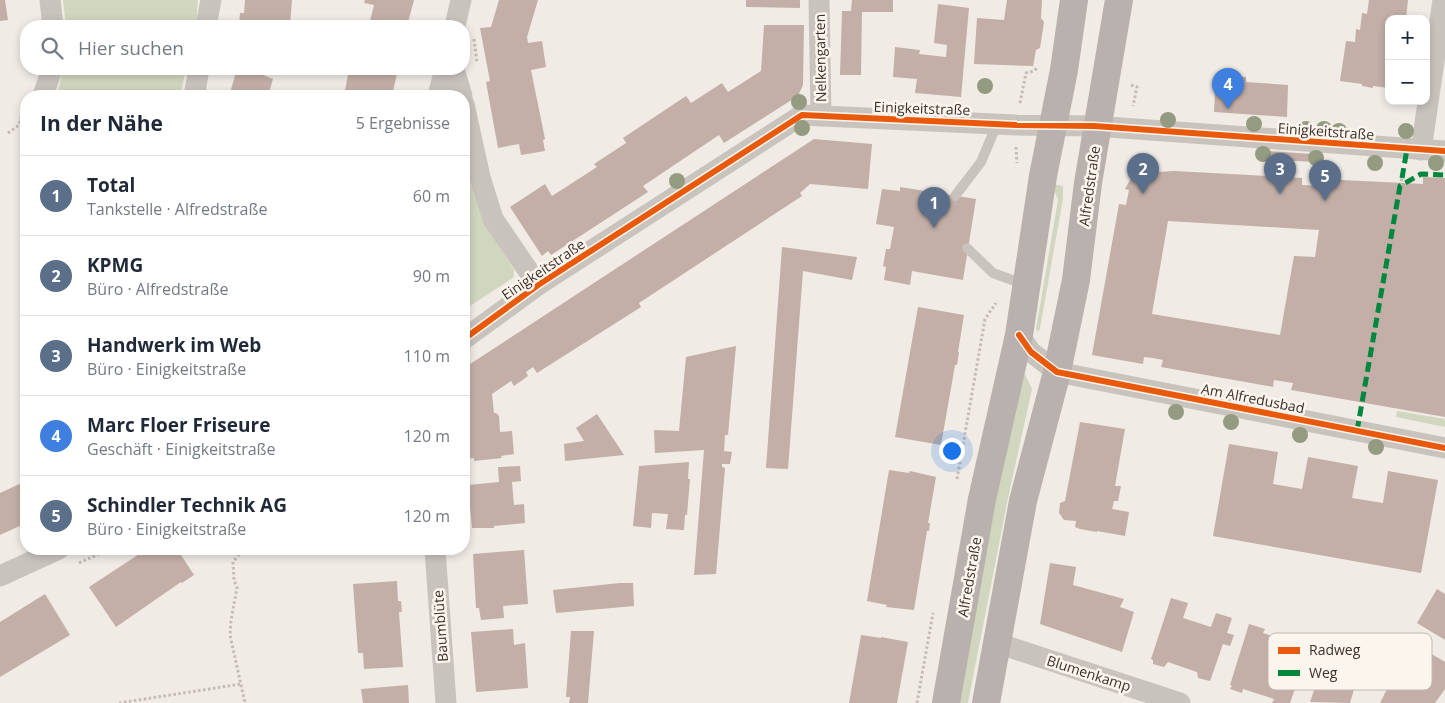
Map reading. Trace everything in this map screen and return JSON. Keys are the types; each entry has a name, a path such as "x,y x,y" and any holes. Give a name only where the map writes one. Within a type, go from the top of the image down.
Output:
{"main road":[{"name":"Alfredstraße","path":"946,703 982,499 1019,335 1074,0"},
{"name":"Alfredstraße","path":"986,703 1023,501 1057,372 1076,280 1088,183 1118,0"}],"street":[{"path":"50,0 52,20"},
{"path":"207,20 211,0"},
{"path":"456,20 461,0"},
{"name":"Nelkengarten","path":"819,0 821,116"},
{"path":"1421,150 1443,0"},
{"path":"40,90 49,75"},
{"path":"195,90 198,75"},
{"path":"440,90 443,75"},
{"path":"456,75 460,90"},
{"name":"Einigkeitstraße","path":"470,335 538,286 802,115 997,124 1098,126 1445,151"},
{"path":"470,131 480,177 493,219 538,286"},
{"path":"1019,335 1031,352 1057,372"},
{"name":"Am Alfredusbad","path":"1057,372 1445,448"},
{"path":"0,576 46,555"},
{"name":"Baumblüte","path":"435,555 446,703"},
{"name":"Blumenkamp","path":"997,643 1180,703"}],"lane":[{"path":"955,196 981,162 997,124"},
{"path":"967,248 994,273 1026,285"}],"path":[{"path":"8,133 20,122"},
{"path":"988,145 1016,147 1017,172"},
{"path":"1400,186 1402,178"},
{"path":"957,482 985,319 996,303 1000,275"},
{"path":"238,555 233,562 234,580 237,588 230,620 230,635 245,703"},
{"path":"917,703 934,606"},
{"path":"119,703 242,684"}],"green space":[{"path":"63,0 198,0 196,20 65,20"},
{"path":"62,75 185,75 181,90 58,90"},
{"path":"470,157 484,221 514,270 514,277 470,306"},
{"path":"1052,184 1063,186 1063,199 1038,332 1036,329 1058,200"},
{"path":"1023,370 1032,389 1008,498 968,703 960,703 1001,461"},
{"path":"1397,411 1445,419 1445,427 1396,417"}],"building":[{"path":"0,0 5,0 8,20 0,21"},
{"path":"245,0 292,0 290,20 239,20 240,13 244,13"},
{"path":"365,0 414,0 409,20 370,20 374,5 364,3"},
{"path":"499,0 538,0 527,37 528,43 542,41 546,67 531,70 545,139 543,140 545,151 521,155 519,144 498,148 486,82 490,81 480,28 491,27"},
{"path":"746,0 800,0 800,8 746,7"},
{"path":"852,0 893,0 893,12 862,12 861,75 840,75 842,11 851,11"},
{"path":"1007,0 1042,0 1041,18 1044,22 1040,48 1036,50 1033,66 974,64 977,18 1004,20"},
{"path":"1369,0 1408,0 1406,15 1385,15 1385,88 1373,86 1373,88 1362,86 1362,84 1340,81 1346,41 1355,42 1356,29 1360,30 1362,13 1367,14"},
{"path":"938,4 969,8 961,97 915,93 917,79 893,77 895,47 920,50 919,54 946,57 947,45 934,43"},
{"path":"764,25 804,25 803,85 798,96 724,143 719,135 643,186 648,192 551,255 548,251 542,256 510,207 545,184 552,196 597,167 594,164 626,143 623,138 686,96 691,103 722,83 728,92 761,71"},
{"path":"235,75 263,75 273,79 270,90 231,90"},
{"path":"348,75 397,75 393,90 345,90"},
{"path":"1216,75 1246,77 1246,82 1288,85 1287,117 1214,112"},
{"path":"814,139 872,144 868,189 810,184 800,193 802,196 639,303 641,307 537,373 533,367 526,372 528,376 514,386 511,381 492,394 494,413 499,416 500,432 512,431 514,454 501,456 502,458 474,461 474,458 470,458 470,364"},
{"path":"1265,151 1313,154 1313,162 1264,159"},
{"path":"1149,169 1141,175 1144,178 1158,172 1174,171 1302,178 1302,185 1320,186 1321,179 1423,184 1423,177 1445,178 1445,417 1291,390 1293,383 1274,380 1273,387 1161,367 1163,360 1153,358 1144,357 1143,364 1092,355 1119,204 1126,205 1129,190 1125,189 1130,180","holes":["1168,221 1319,230 1315,257 1294,256 1280,335 1152,314"]},
{"path":"900,187 976,199 963,280 912,271 910,285 884,280 886,267 883,266 886,249 890,249 894,227 876,224 882,189 900,191"},
{"path":"782,247 857,257 852,280 803,271 788,469 766,468"},
{"path":"918,307 964,315 957,365 955,365 941,445 895,437"},
{"path":"736,346 728,435 725,435 724,451 732,452 730,464 722,464 722,467 725,468 716,574 694,575 704,450 655,453 654,430 679,431 686,357"},
{"path":"597,414 624,455 565,461 564,444 584,441 576,428"},
{"path":"1080,422 1125,429 1115,486 1121,486 1118,501 1114,501 1112,509 1129,512 1125,536 1080,529 1075,527 1076,521 1064,520 1059,513 1060,503 1065,501"},
{"path":"1229,444 1278,452 1273,484 1302,489 1308,457 1358,466 1352,498 1383,503 1388,471 1438,480 1421,573 1213,536"},
{"path":"689,462 688,479 690,479 684,530 666,529 668,514 652,513 651,528 633,526 639,466"},
{"path":"520,466 521,481 512,482 514,505 524,504 525,523 494,526 494,528 472,528 470,485 499,482 498,467"},
{"path":"889,470 909,473 910,471 936,477 928,523 930,523 929,531 927,531 914,610 886,607 887,605 867,601"},
{"path":"20,484 20,526 0,535 0,493"},
{"path":"524,550 528,604 503,606 504,618 481,620 479,608 476,608 473,554"},
{"path":"138,555 181,555 194,575 116,627 89,587"},
{"path":"1050,563 1076,567 1073,585 1124,599 1120,607 1134,612 1122,652 1040,624"},
{"path":"397,581 398,601 401,601 402,612 399,612 403,667 364,669 363,653 358,653 353,584"},
{"path":"633,583 634,606 556,613 553,590"},
{"path":"1437,589 1445,594 1445,640 1417,623"},
{"path":"45,594 70,635 0,677 0,622"},
{"path":"1171,598 1188,603 1183,618 1211,627 1216,613 1232,618 1227,633 1234,635 1230,646 1223,644 1210,681 1198,678 1197,672 1168,662 1164,667 1153,664 1151,659"},
{"path":"1249,624 1265,629 1263,633 1268,635 1268,690 1294,690 1290,703 1272,703 1274,699 1243,689 1242,693 1230,689 1232,686 1230,685"},
{"path":"513,629 514,645 525,643 528,688 476,692 471,632"},
{"path":"571,631 594,631 588,703 569,703 570,697 566,697"},
{"path":"861,635 908,642 897,703 849,703"},
{"path":"1432,654 1445,662 1445,689 1435,703 1380,703 1386,690 1432,690"},
{"path":"408,685 409,703 363,703 361,689"},
{"path":"1314,690 1354,690 1350,703 1310,702"}],"marked path":[{"path":"1402,178 1407,149"},
{"path":"1357,431 1400,186 1421,174 1445,175"}],"cycle path":[{"path":"470,335 538,285 802,115 1016,125 1094,126 1445,151"},
{"path":"1019,335 1031,352 1057,372 1445,448"}],"place":[{"name":"Marc Floer Friseure","path":"1228,109"},
{"name":"KPMG","path":"1143,194"},
{"name":"Handwerk im Web","path":"1280,194"},
{"name":"Schindler Technik AG","path":"1325,201"},
{"name":"Total","path":"934,228"}]}
